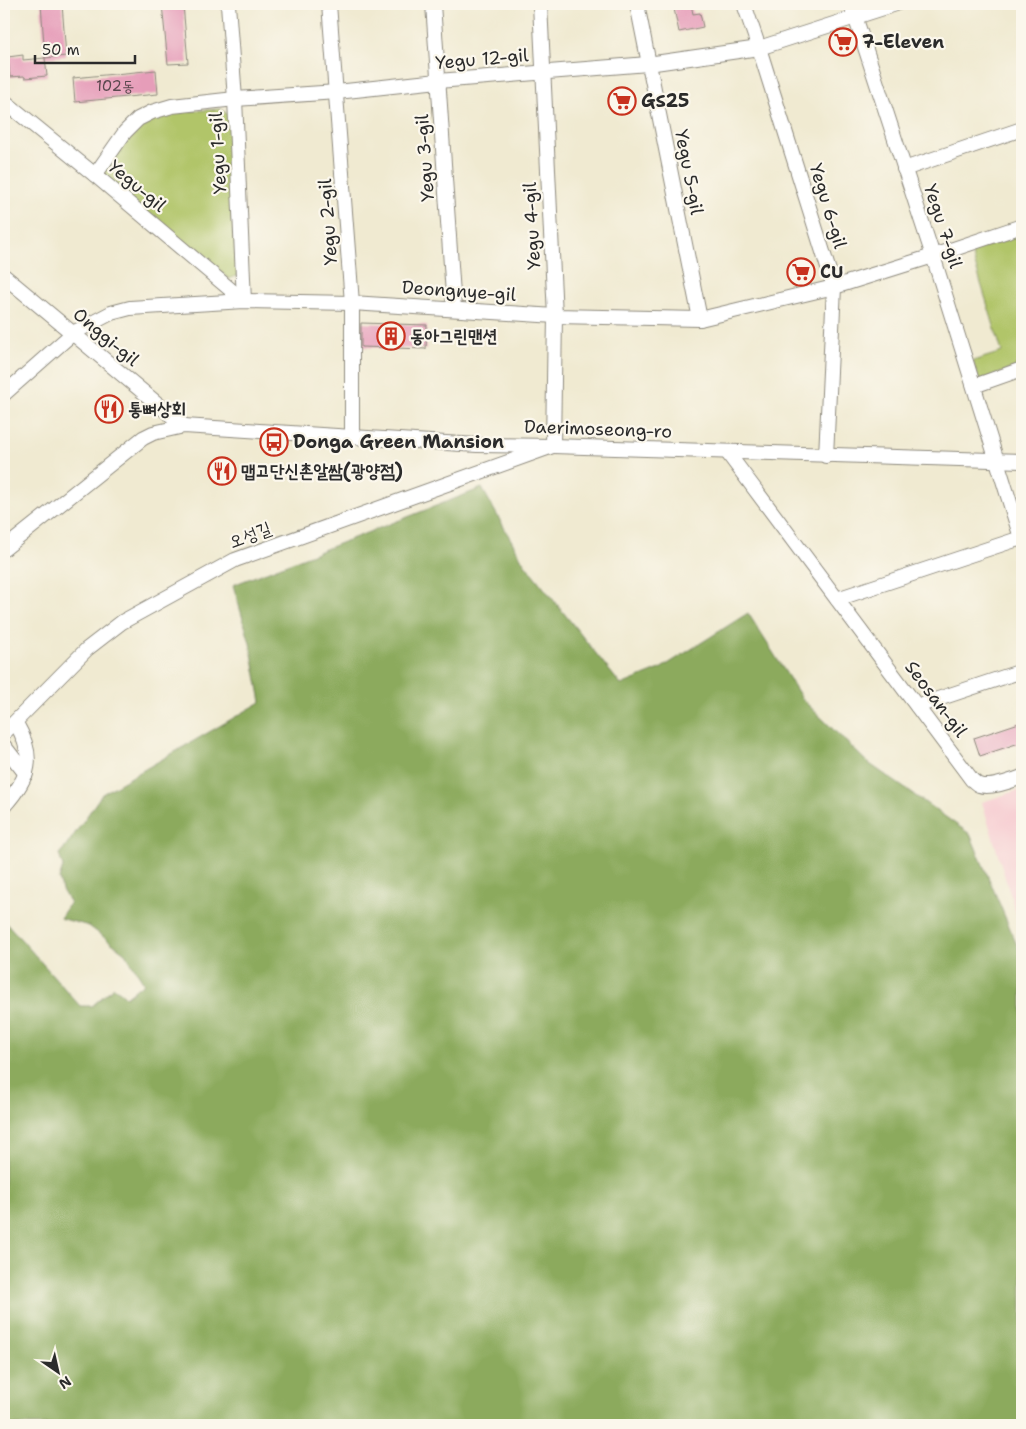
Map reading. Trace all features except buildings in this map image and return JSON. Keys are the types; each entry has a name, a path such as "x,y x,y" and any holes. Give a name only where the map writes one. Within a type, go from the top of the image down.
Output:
{"street":[{"name":"Yegu 1-gil","path":"228,4 235,99 244,301"},
{"name":"Yegu 2-gil","path":"329,4 352,303 352,438"},
{"name":"Yegu 3-gil","path":"433,4 454,309"},
{"name":"Yegu 4-gil","path":"540,4 555,316 553,446"},
{"name":"Yegu 5-gil","path":"637,4 700,319"},
{"name":"Yegu 6-gil","path":"744,4 834,287 826,456"},
{"name":"Yegu 12-gil","path":"95,175 125,132 138,119 152,112 172,106 235,99 337,92 438,81 648,64 759,48 853,10 896,4"},
{"name":"Yegu 7-gil","path":"853,10 1022,539"},
{"name":"Yegu-gil","path":"4,101 244,301"},
{"path":"904,169 1022,129"},
{"name":"Deongnye-gil","path":"4,394 73,334 111,313 130,308 244,301 352,303 555,316 700,319 834,287 1022,226"},
{"name":"Onggi-gil","path":"4,276 184,426"},
{"path":"974,386 1022,369"},
{"name":"Daerimoseong-ro","path":"4,549 143,438 153,433 184,426 352,438 477,444 1022,461"},
{"name":"오성길","path":"4,733 16,723 87,649 122,622 235,560 553,446"},
{"name":"Seosan-gil","path":"727,452 972,780 979,785 988,786 1022,777"},
{"path":"837,599 1022,539"},
{"path":"918,706 1022,671"},
{"path":"4,806 15,794 26,774 28,762 24,738 16,723"},
{"path":"4,746 26,774"}],"shaded area":[{"path":"1022,789 1022,933 982,802"}],"green space":[{"path":"220,109 229,115 239,275 229,279 99,175 125,140 143,123 163,115"},
{"path":"1022,235 1022,365 979,381 973,361 1002,352 971,251"},
{"path":"482,488 524,563 621,685 660,669 748,613 803,700 867,762 970,834 1022,957 1022,1425 4,1425 4,920 80,1006 92,1006 114,987 126,997 144,983 125,953 89,926 60,918 70,903 62,890 59,879 63,867 59,854 102,794 261,702 250,643 233,585"}],"place":[{"name":"7-Eleven","path":"843,42"},
{"name":"GS25","path":"622,101"},
{"name":"CU","path":"801,272"},
{"name":"동아그린맨션","path":"391,336"},
{"name":"통뼈상회","path":"109,409"},
{"name":"Donga Green Mansion","path":"274,442"},
{"name":"맵고단신촌알쌈(광양점)","path":"222,471"}]}
